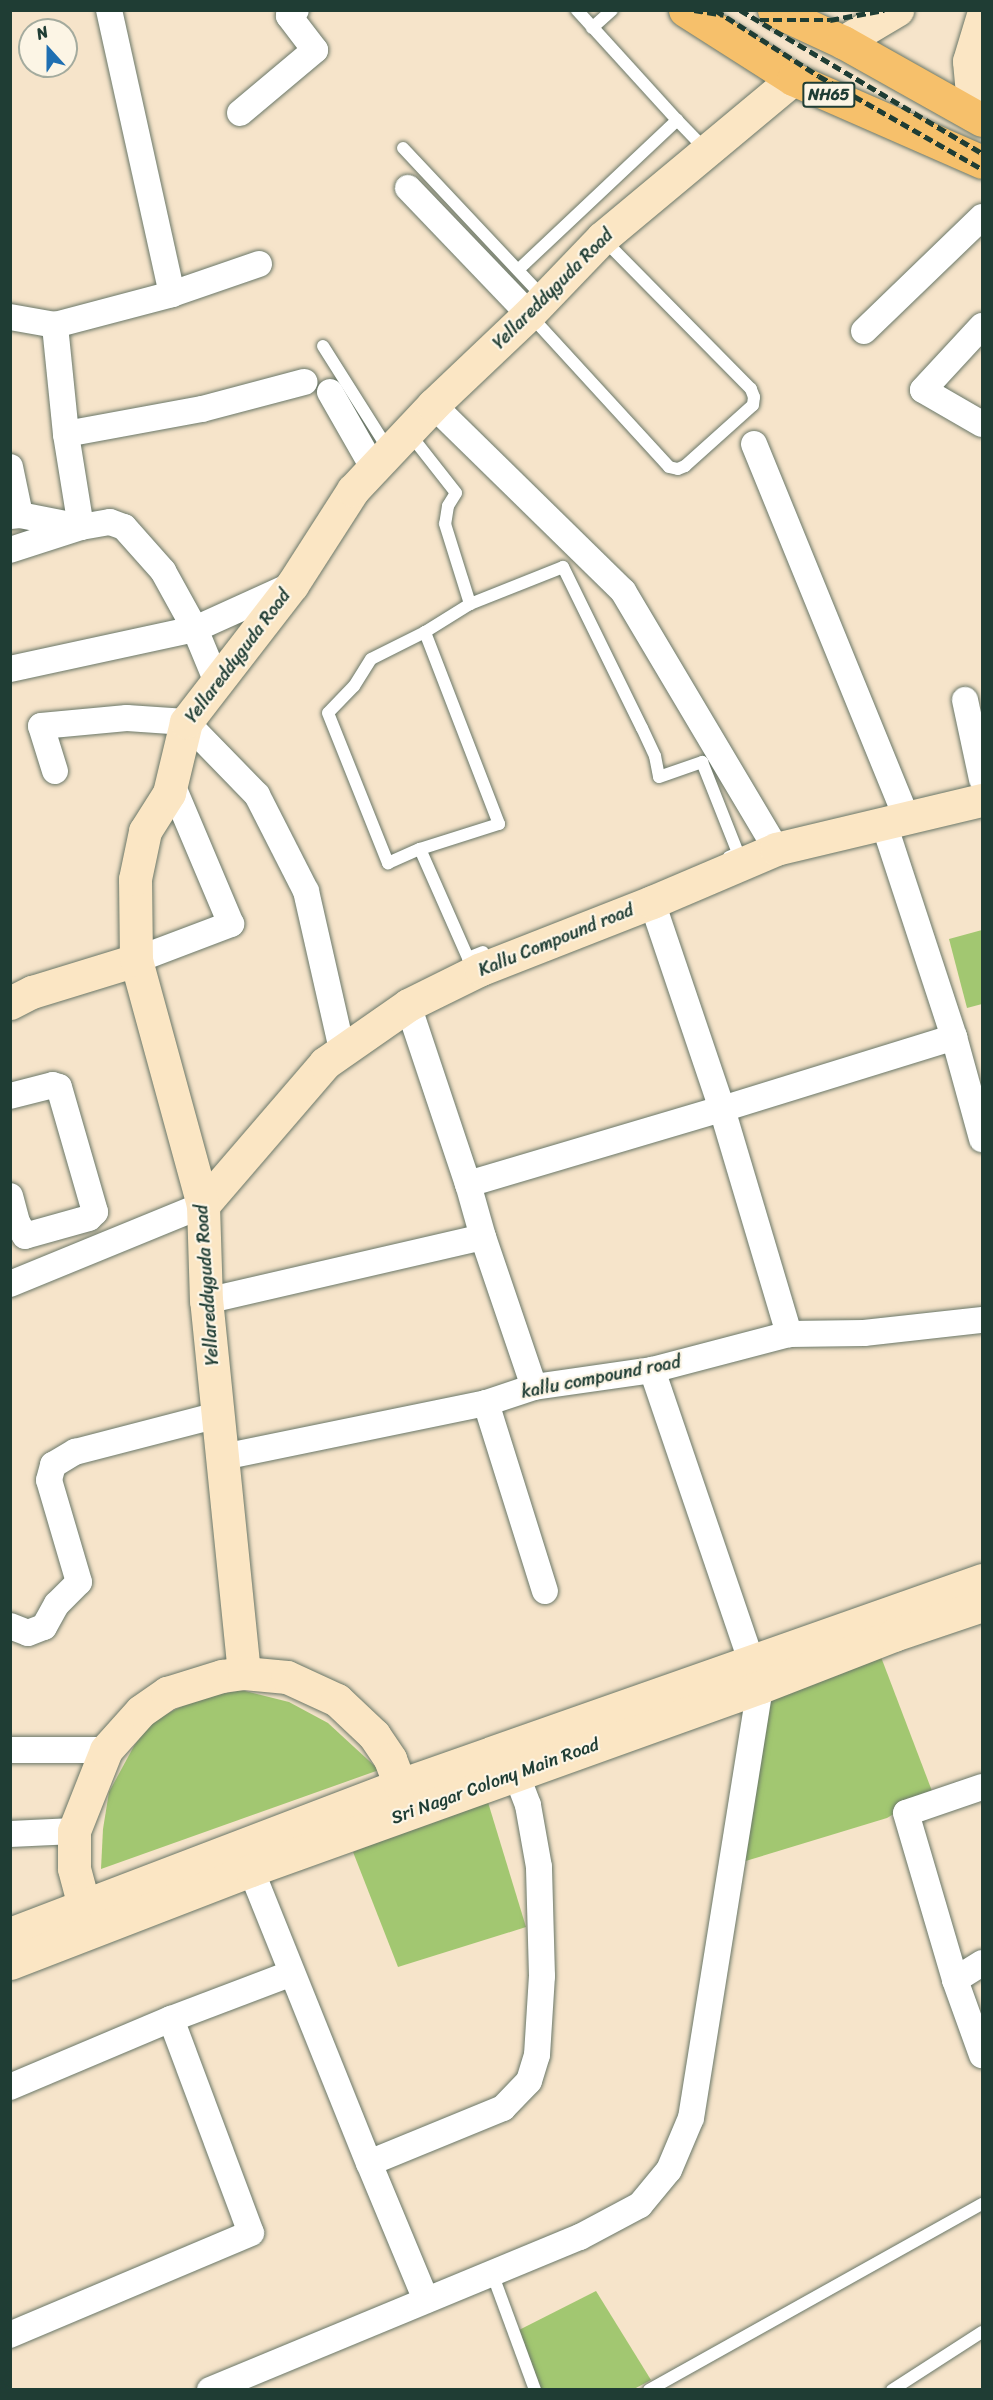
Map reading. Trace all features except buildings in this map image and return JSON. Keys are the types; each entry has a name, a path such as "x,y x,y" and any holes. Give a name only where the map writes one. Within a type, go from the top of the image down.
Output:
{"highway":[{"name":"NH65","path":"685,10 793,79 982,162"},
{"path":"774,10 843,42 978,117"}],"street":[{"path":"110,10 172,294"},
{"path":"240,113 315,50 289,16 296,10"},
{"path":"843,42 897,10"},
{"path":"978,117 969,62 982,18"},
{"name":"Yellareddyguda Road","path":"244,1673 206,1301 204,1205 136,960 135,879 145,831 169,793 186,723 292,585 353,490 433,405 536,306 602,238 793,79"},
{"path":"408,188 536,306"},
{"path":"864,331 982,217"},
{"path":"10,317 55,326 172,294 259,264"},
{"path":"55,326 66,434 81,527"},
{"path":"982,326 923,390 982,424"},
{"path":"66,434 202,409 304,382"},
{"path":"330,392 391,451"},
{"path":"433,405 623,591 776,849"},
{"path":"754,444 896,821 954,1037 976,1083 982,1139"},
{"path":"10,467 15,516 81,527"},
{"path":"10,550 81,527 110,522 124,527 163,571 195,629 217,682"},
{"path":"10,669 195,629 292,585"},
{"path":"965,700 982,779"},
{"path":"55,771 41,726 128,718 186,723 257,795 306,891 342,1050"},
{"path":"10,1003 32,992 136,960 231,924 172,784"},
{"name":"Kallu Compound road","path":"204,1205 326,1063 408,1005 481,969 652,902 776,849 982,800"},
{"path":"652,902 722,1109 789,1334"},
{"path":"408,1005 534,1387"},
{"path":"468,1184 954,1037"},
{"path":"10,1096 53,1085 59,1087 95,1212 92,1217 27,1236 23,1235 10,1196"},
{"path":"10,1284 204,1205"},
{"path":"83,1220 94,1250"},
{"path":"48,1230 60,1264"},
{"path":"206,1301 483,1237"},
{"name":"kallu compound road","path":"223,1457 486,1403 534,1387 652,1370 789,1334 864,1333 982,1320"},
{"path":"210,2390 580,2237 640,2205 669,2170 691,2118 755,1674 652,1370"},
{"path":"486,1403 545,1591"},
{"path":"10,1626 28,1633 44,1627 57,1604 79,1582 49,1480 53,1465 75,1452 218,1415"},
{"name":"Sri Nagar Colony Main Road","path":"10,1934 89,1918 251,1870 516,1773 982,1580"},
{"name":"Sri Nagar Colony Main Road","path":"10,1963 89,1918 400,1785 755,1674 894,1635 982,1605"},
{"path":"89,1918 74,1868 74,1831 106,1750 141,1711 167,1693 222,1676 244,1673 287,1677 337,1700 374,1735 390,1759 400,1785"},
{"path":"10,1750 106,1750"},
{"path":"369,2163 503,2108 529,2081 537,2055 542,1976 539,1868 528,1805 516,1773"},
{"path":"982,1787 906,1813 954,1980 982,2055"},
{"path":"10,1834 74,1831"},
{"path":"251,1870 426,2300"},
{"path":"954,1980 982,1963"},
{"path":"10,2087 171,2019 292,1973"},
{"path":"10,2335 250,2233 171,2019"}],"lane":[{"path":"577,10 707,151"},
{"path":"592,27 612,10"},
{"path":"518,270 677,120"},
{"path":"403,148 518,270 536,306 669,467 678,469 686,466 753,405 754,397 751,389 602,238"},
{"path":"323,346 391,451 456,493 448,507 445,524 470,604"},
{"path":"425,632 500,824 420,849 388,863 328,713 354,686 371,658 425,632 470,604 563,567 655,756 659,777 702,762 738,853 684,874"},
{"path":"420,849 468,958 500,945"},
{"path":"649,2390 982,2204"},
{"path":"492,2273 535,2390"},
{"path":"892,2390 982,2332"}],"green space":[{"path":"982,930 982,1004 967,1008 949,939"},
{"path":"881,1657 932,1791 887,1818 739,1863 762,1693"},
{"path":"241,1690 289,1702 328,1723 379,1770 101,1869 103,1829 109,1792 134,1746 152,1721 197,1699"},
{"path":"487,1799 526,1927 398,1967 353,1852"},
{"path":"596,2291 651,2380 634,2389 541,2389 519,2330"}],"railway":[{"path":"694,10 724,15"},
{"path":"715,10 819,76 982,169"},
{"path":"740,10 982,153"},
{"path":"760,20 830,20 884,10"}]}
